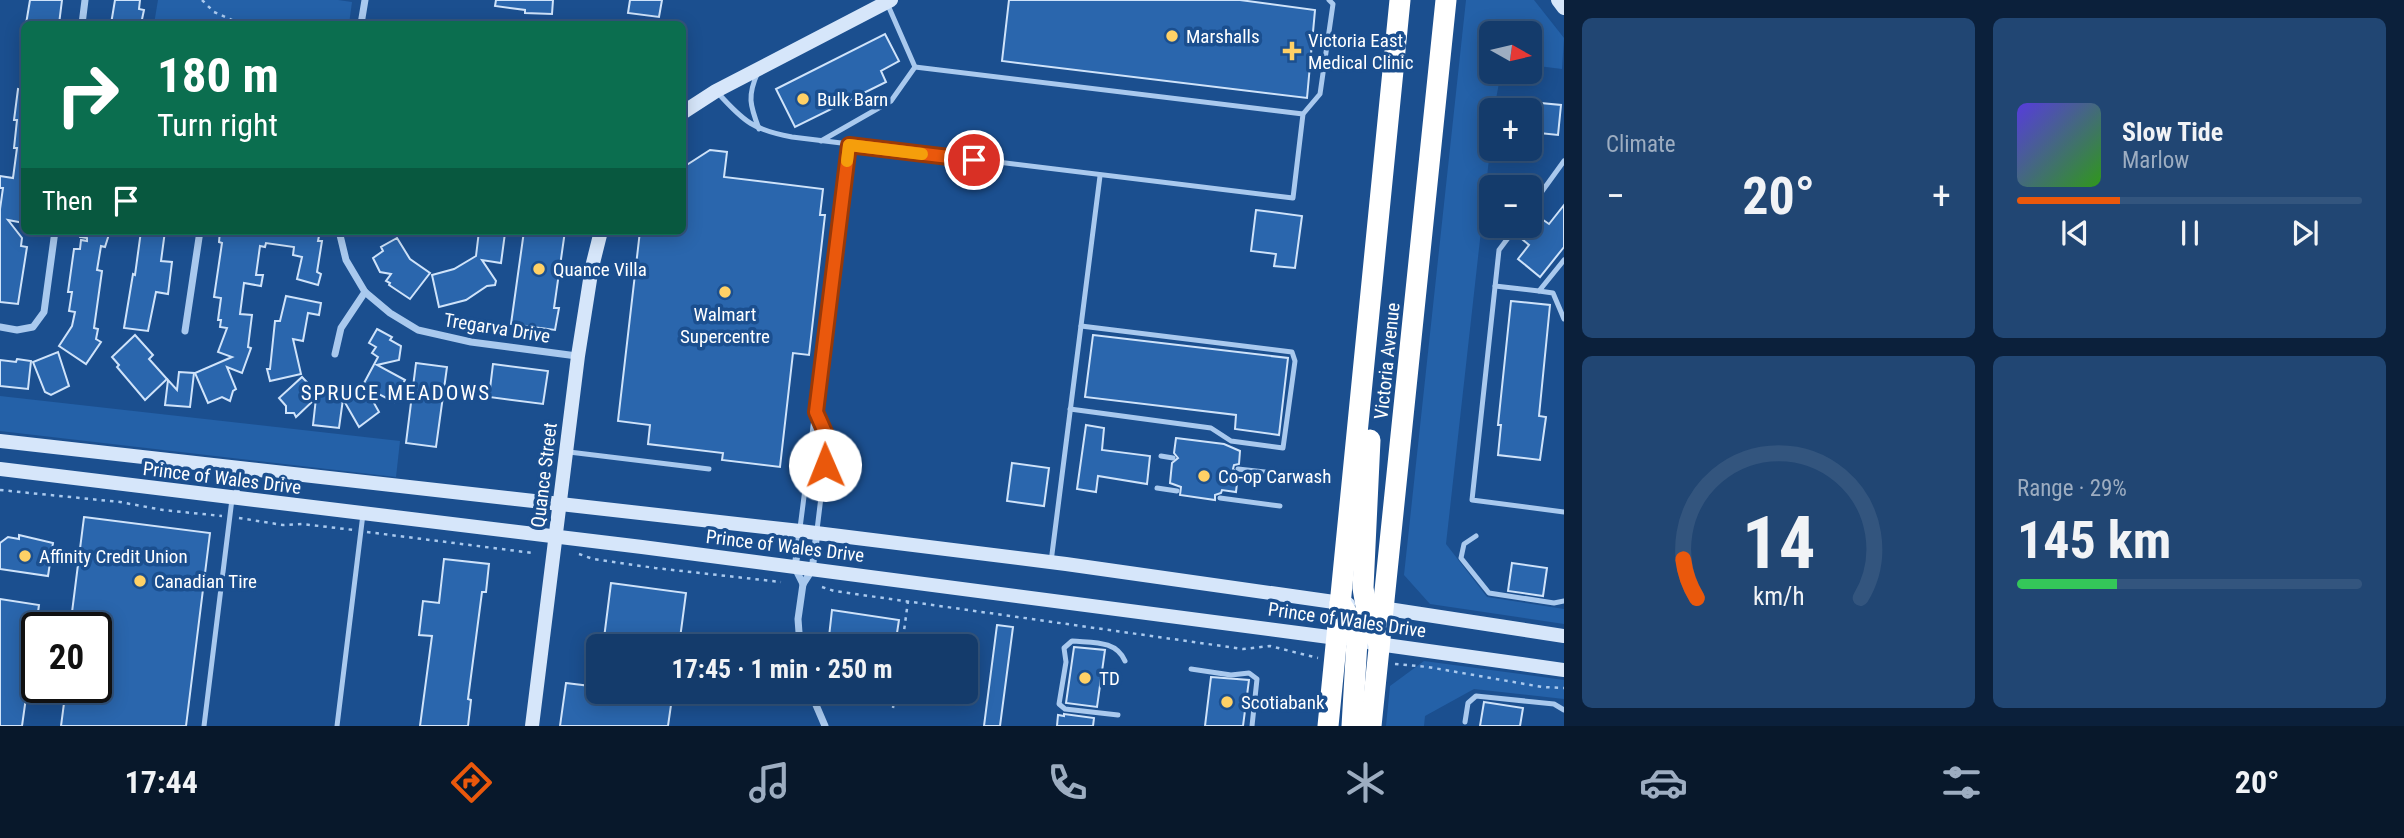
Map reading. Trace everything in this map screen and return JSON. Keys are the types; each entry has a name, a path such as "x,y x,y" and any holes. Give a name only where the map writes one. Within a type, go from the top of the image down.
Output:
{"highway":[{"name":"Victoria Avenue","path":"1328,726 1342,646 1340,603 1400,0"},
{"name":"Victoria Avenue","path":"1371,726 1378,653 1375,607 1446,1"},
{"path":"1375,607 1363,588 1380,221"},
{"path":"1342,646 1352,726"}],"main road":[{"path":"1558,0 1564,8"},
{"path":"686,110 716,91 889,1"},
{"name":"Quance Street","path":"532,726 578,356 592,267 600,235"},
{"name":"Prince of Wales Drive","path":"0,441 1051,562 1564,636"},
{"name":"Prince of Wales Drive","path":"0,469 812,570 1378,653 1564,670"}],"street":[{"path":"82,21 85,0"},
{"path":"362,21 365,0"},
{"path":"0,327 17,330 33,327 44,312 54,235"},
{"path":"185,331 199,235"},
{"name":"Tregarva Drive","path":"340,235 346,260 365,292 390,313 418,330 471,342 578,356"},
{"path":"335,354 341,327 365,292"},
{"path":"800,531 795,568 803,584"},
{"path":"799,634 798,619 803,584 812,570 817,533"},
{"path":"816,704 825,726"}],"lane":[{"path":"716,91 741,119 772,133 849,145 1293,198 1303,114 1320,94 1333,4 1329,0"},
{"path":"889,1 915,67"},
{"path":"915,67 1303,114"},
{"path":"821,141 891,101 915,67"},
{"path":"759,129 750,104 751,87 760,68"},
{"path":"800,531 849,145"},
{"path":"1542,191 1564,161"},
{"path":"1051,562 1100,176"},
{"path":"1508,238 1499,250 1472,500 1564,512"},
{"path":"1539,291 1564,260"},
{"path":"1495,286 1553,293 1564,319"},
{"path":"1070,410 1211,428 1231,441 1283,448 1295,361 1292,352 1081,326"},
{"path":"816,412 828,439 817,533"},
{"path":"566,452 709,469"},
{"path":"1161,456 1173,458"},
{"path":"1238,469 1284,474"},
{"path":"204,726 228,516 232,499 243,478 262,471"},
{"path":"1157,488 1177,491"},
{"path":"1220,498 1280,506"},
{"path":"337,726 363,514"},
{"path":"1476,536 1464,544 1461,558 1489,593 1554,603 1564,601"},
{"path":"1118,715 1065,709 1059,704 1066,662 1064,648 1072,641 1112,646 1121,651 1125,661"},
{"path":"1191,669 1231,675 1249,673 1257,679 1252,726"},
{"path":"1465,722 1468,703 1476,696 1554,704 1564,710"}],"path":[{"path":"202,0 214,12 234,21"},
{"path":"0,490 78,497 163,510 262,520 283,525 302,524 533,553"},
{"path":"579,554 593,559 655,568 781,582"},
{"path":"822,587 834,591 1243,649 1270,646 1300,652 1309,657 1342,646"},
{"path":"904,634 908,601"},
{"path":"1378,653 1428,667 1542,687 1564,688"},
{"path":"893,704 893,708"}],"shaded area":[{"path":"158,0 352,2 349,21 154,21"},
{"path":"1466,0 1534,0 1564,38 1562,69 1542,66 1542,21 1479,21 1479,84 1499,84 1496,98 1479,98 1479,161 1489,161 1487,175 1479,175 1480,238 1446,544 1487,597 1564,609 1564,624 1430,604 1404,575"},
{"path":"0,396 400,441 396,477 0,431"},
{"path":"1424,661 1564,680 1564,699 1474,689 1425,716 1424,726 1386,726 1390,686"}],"building":[{"path":"30,0 62,0 59,21 26,21"},
{"path":"115,0 140,0 139,9 144,10 142,21 112,21"},
{"path":"496,0 553,0 552,14 525,13 525,10 495,6"},
{"path":"630,0 662,0 659,17 628,13"},
{"path":"1009,0 1240,0 1315,10 1307,98 1002,61"},
{"path":"885,34 899,61 881,71 886,82 795,127 776,89"},
{"path":"18,89 21,90 21,222 8,220 22,238 21,246 27,247 18,304 0,302 0,209 3,188 0,188 0,176 13,178 17,148 14,148 17,120 14,120"},
{"path":"1542,103 1561,105 1558,135 1542,133"},
{"name":"Walmart Supercentre","path":"710,150 727,152 724,177 823,189 820,215 825,215 809,355 793,353 780,467 722,460 723,453 648,444 650,425 618,421 640,235 686,235 686,165"},
{"path":"1564,205 1564,247 1540,277 1518,259 1529,245 1523,238 1542,238 1542,219 1549,224"},
{"path":"1256,210 1302,216 1295,268 1274,266 1276,254 1251,251"},
{"path":"109,235 105,247 101,246 97,270 102,271 94,328 98,329 96,339 101,342 86,364 59,346 72,326 75,312 69,311 72,292 68,292 74,249 80,249 81,240 87,241 87,238 80,237"},
{"path":"140,235 164,235 161,261 172,262 168,294 156,292 148,331 124,328 133,274 135,275"},
{"path":"220,235 319,235 318,241 322,241 317,272 321,274 318,285 297,279 302,257 293,255 294,247 266,243 265,247 260,246 256,275 263,275 261,286 244,283 240,314 252,315 248,347 251,348 242,373 227,367 236,389 230,401 222,397 208,403 195,373 232,357 218,352 227,328 220,327 221,320 218,320 221,298 214,297 222,243 219,242"},
{"path":"479,235 505,235 501,263 482,260 496,281 495,285 487,286 466,300 439,307 432,275 454,269 476,256"},
{"name":"Quance Villa","path":"523,235 564,235 554,308 559,308 555,330 511,324"},
{"path":"397,238 410,259 430,273 410,299 389,285 386,281 391,274 380,272 373,258 383,251 381,247"},
{"path":"286,296 321,303 319,315 308,313 303,341 293,339 301,374 270,381 267,369 270,369 275,321 280,321"},
{"path":"1511,301 1550,305 1539,416 1546,417 1540,460 1498,455 1501,425 1498,425"},
{"path":"377,329 392,337 390,340 401,346 399,360 377,365 405,380 394,402 365,387 379,412 359,427 343,399 339,428 313,425 316,398 296,417 294,413 286,413 286,406 279,398 302,377 317,393 343,397 363,385 378,357 372,353 376,347 369,343"},
{"path":"135,335 153,355 149,359 167,379 145,400 117,367 119,365 112,357"},
{"path":"1093,335 1288,358 1279,435 1235,429 1236,415 1085,397"},
{"path":"58,352 69,386 51,395 45,392 33,362"},
{"path":"17,359 31,361 28,389 0,386 0,360 16,362"},
{"path":"416,363 447,367 436,447 406,443"},
{"path":"493,364 548,371 543,404 489,397"},
{"path":"179,372 194,373 190,407 165,405 168,380 177,390"},
{"path":"1086,425 1104,428 1102,450 1150,456 1147,484 1098,476 1096,492 1077,489"},
{"name":"Co-op Carwash","path":"1176,438 1224,444 1240,451 1239,464 1234,465 1233,469 1238,474 1236,492 1222,490 1215,495 1215,500 1180,495 1181,487 1170,483 1172,463 1178,458 1174,453"},
{"path":"1012,463 1049,468 1044,506 1007,501"},
{"name":"Canadian Tire","path":"84,517 210,533 186,726 61,726 64,703 112,703 112,612 72,612"},
{"name":"Affinity Credit Union","path":"19,535 53,543 48,576 0,569 0,543 8,537 19,539"},
{"path":"444,559 489,564 486,592 482,592 468,699 471,700 468,726 420,726 432,636 419,635 423,601 439,603"},
{"path":"1512,563 1547,568 1543,596 1508,591"},
{"path":"611,583 686,593 681,634 605,634"},
{"path":"0,599 39,605 38,612 21,612 21,703 25,703 22,726 0,726"},
{"path":"832,610 899,620 897,634 829,634"},
{"path":"997,625 1013,627 1000,726 984,726"},
{"name":"TD","path":"1074,647 1105,650 1097,707 1066,703"},
{"name":"Scotiabank","path":"1211,677 1249,680 1243,726 1205,726"},
{"path":"566,683 586,686 586,704 671,704 668,726 560,726"},
{"path":"1484,702 1523,708 1520,726 1480,726"},
{"path":"1058,715 1094,718 1093,726 1057,726"}],"slow traffic":[{"path":"847,161 849,145 922,154"}],"place":[{"name":"Marshalls","path":"1172,36"},
{"name":"Victoria East Medical Clinic","path":"1292,51"},
{"name":"Bulk Barn","path":"803,99"},
{"name":"Quance Villa","path":"539,269"},
{"name":"Walmart Supercentre","path":"725,292"},
{"name":"Co-op Carwash","path":"1204,476"},
{"name":"Affinity Credit Union","path":"25,556"},
{"name":"Canadian Tire","path":"140,581"},
{"name":"TD","path":"1085,678"},
{"name":"Scotiabank","path":"1227,702"}],"district":[{"name":"SPRUCE MEADOWS","path":"396,393"}],"route":[{"path":"825,465 828,439 816,412 849,145 974,160"}]}
